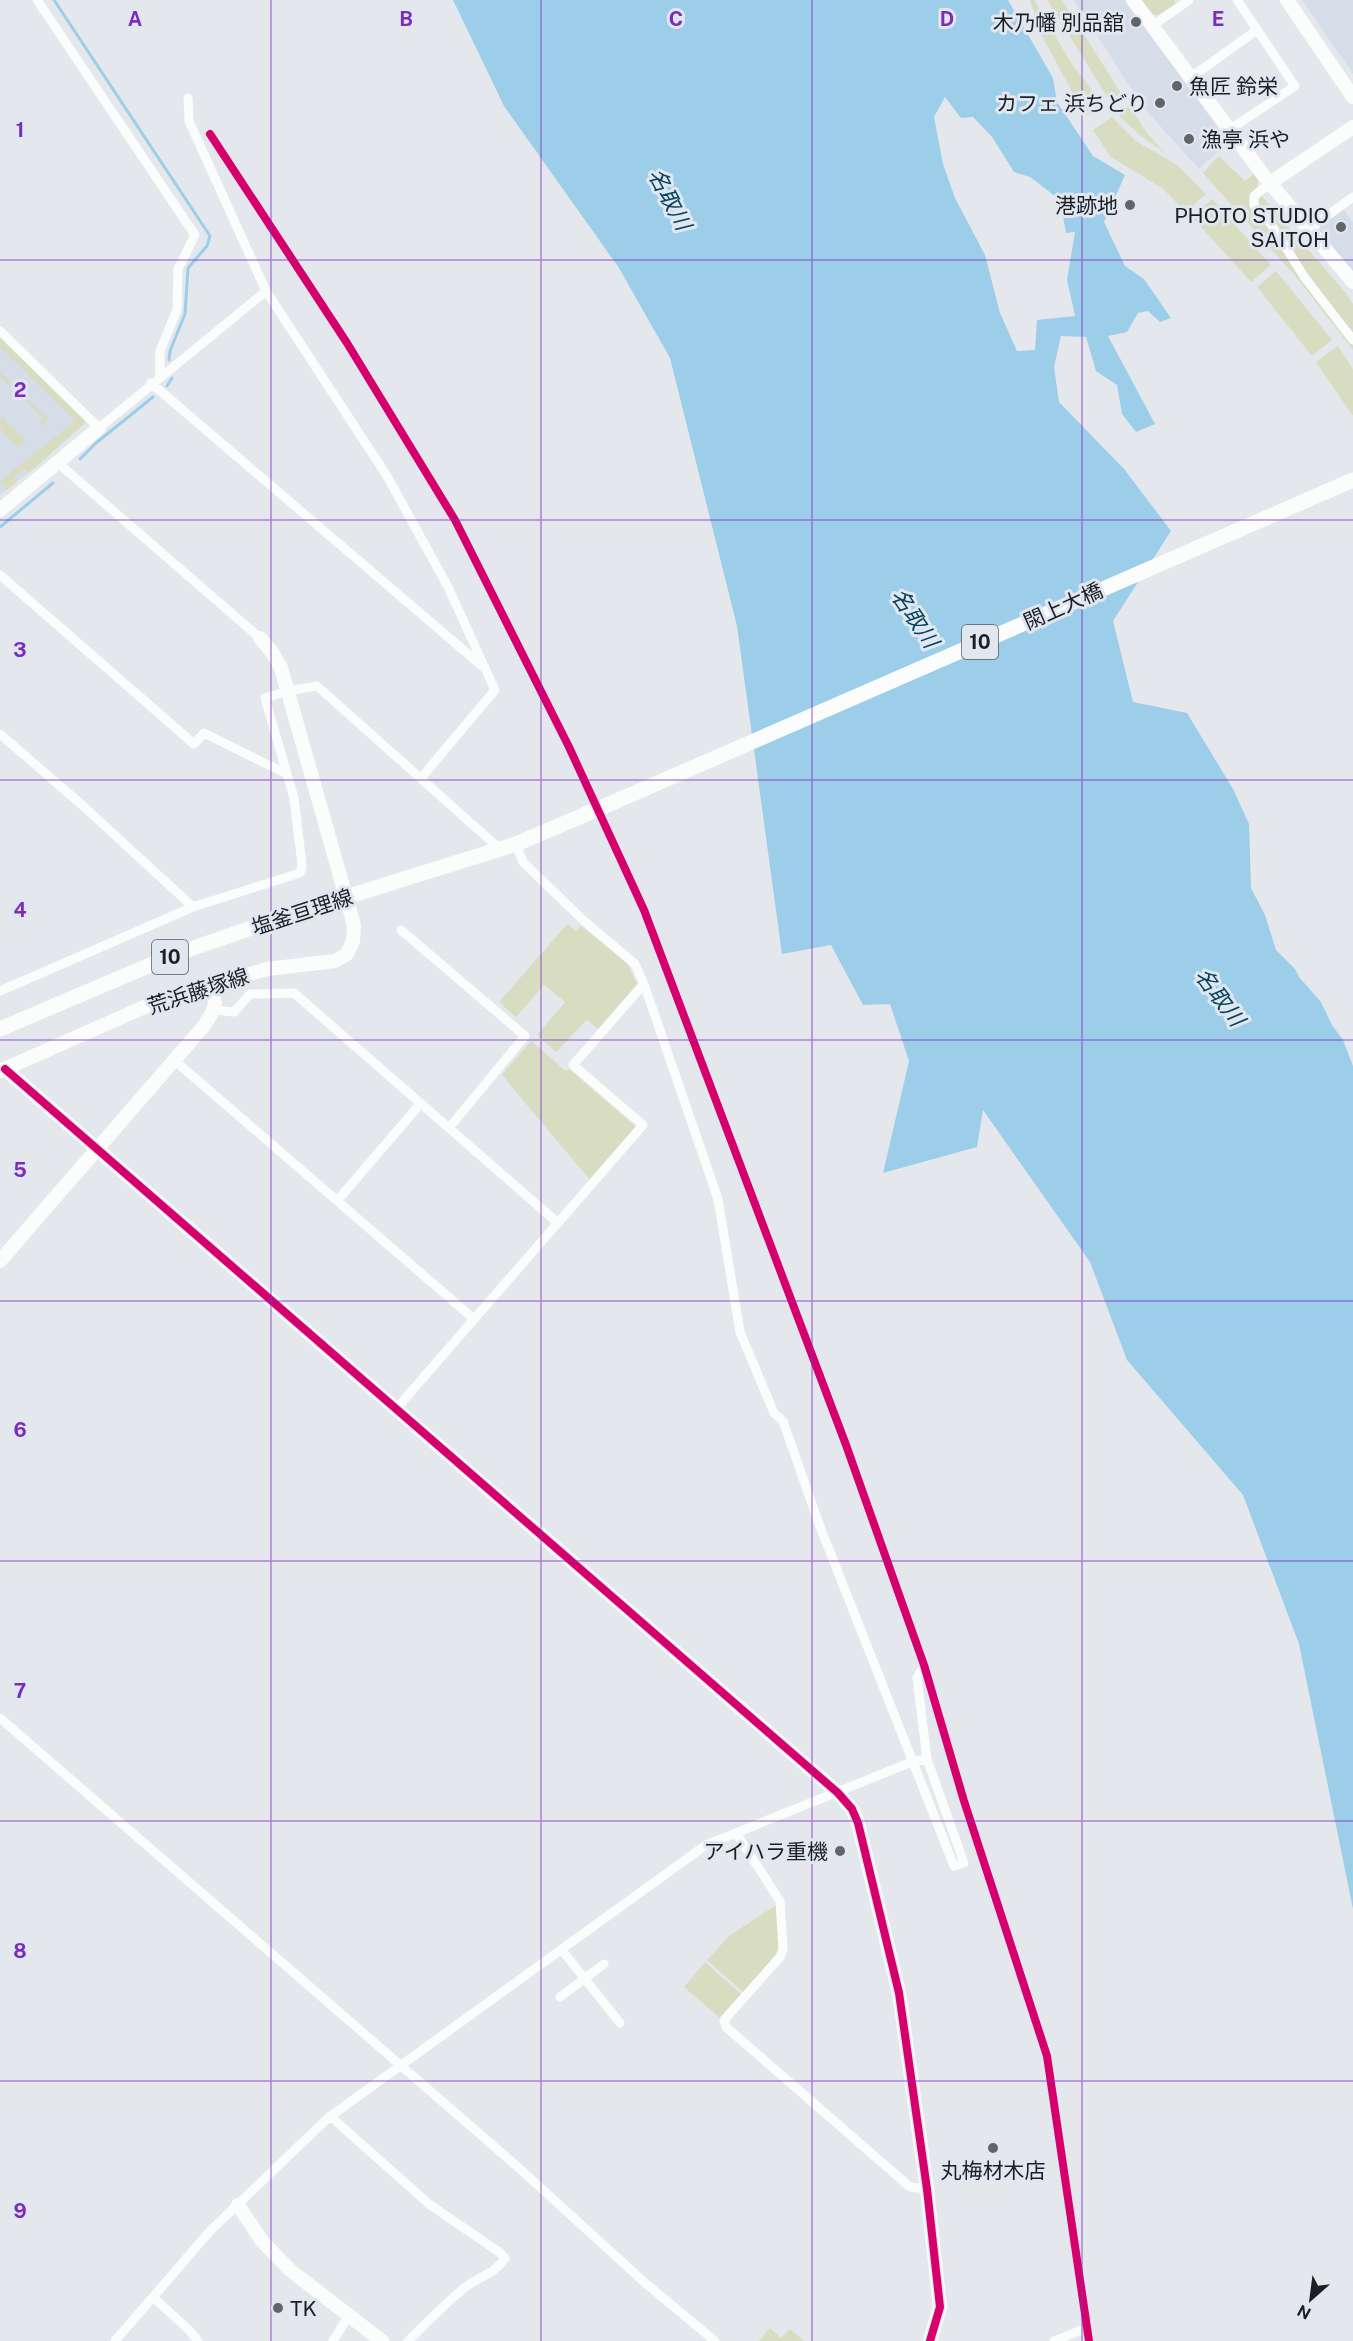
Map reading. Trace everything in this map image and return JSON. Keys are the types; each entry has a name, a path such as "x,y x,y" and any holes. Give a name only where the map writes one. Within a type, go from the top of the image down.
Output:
{"main road":[{"name":"閖上大橋","path":"603,807 1353,480"},
{"name":"塩釜亘理線","path":"0,1029 176,954 295,913 516,844 603,807"}],"street":[{"path":"37,0 195,235 178,269 177,310 160,351 160,376"},
{"path":"1133,0 1270,183 1353,282"},
{"path":"1152,26 1189,0"},
{"path":"1229,130 1295,86 1237,0"},
{"path":"1287,0 1353,97"},
{"path":"1190,78 1257,30"},
{"path":"188,98 189,121 266,291 387,476 447,587 495,690 421,778"},
{"path":"1353,127 1254,196 1254,205 1271,224 1305,278 1353,340"},
{"path":"210,134 347,343 455,520 603,807 846,1445 924,1666 964,1801 1047,2056 1089,2341"},
{"path":"1309,229 1353,197"},
{"path":"0,510 266,291"},
{"path":"0,331 99,428"},
{"path":"152,383 485,669"},
{"path":"58,463 260,638 272,652 281,668 288,691 345,899"},
{"path":"0,575 194,744 204,733 287,774"},
{"path":"0,991 193,907 300,873 302,867 294,798 265,698 288,691 317,686 500,849"},
{"path":"0,735 82,805 193,907"},
{"path":"516,844 524,862 583,920 635,964 644,984 718,1199 740,1332 774,1413 783,1421 819,1524 954,1866 964,1863 927,1760 917,1678 924,1666"},
{"name":"荒浜藤塚線","path":"2,1070 158,1001 267,969 335,961 347,954 353,941 354,925 345,899"},
{"path":"402,930 525,1036 448,1128"},
{"path":"396,1409 643,1125 573,1065 644,984"},
{"path":"0,1261 203,1027 215,1010 215,1000 209,986"},
{"path":"215,1010 234,1012 250,994 294,993 558,1223"},
{"path":"174,1060 474,1319"},
{"path":"2,1070 98,1149 838,1793 852,1809 858,1823 899,1993 927,2189 940,2307 930,2341"},
{"path":"337,1201 421,1103"},
{"path":"0,1718 715,2341"},
{"path":"115,2341 210,2231 330,2116 706,1845 914,1761 927,1760"},
{"path":"736,1833 780,1901 783,1948 780,1957 724,2020 726,2027 910,2187 927,2189"},
{"path":"561,1949 620,2023"},
{"path":"560,1997 604,1964"},
{"path":"330,2116 429,2204 505,2258 487,2277 471,2283 449,2301 408,2341"},
{"path":"238,2205 262,2241 290,2270 382,2341"},
{"path":"153,2297 198,2341"},
{"path":"333,2341 348,2317"},
{"path":"1054,2341 1087,2328"}],"shaded area":[{"path":"1074,0 1125,0 1228,142 1199,169 1144,108"},
{"path":"1302,0 1353,0 1353,74"},
{"path":"1344,210 1353,222 1353,273 1319,233 1321,223"},
{"path":"0,336 86,422 0,495"}],"green space":[{"path":"1030,0 1034,0 1070,61 1103,105 1085,116 1042,36"},
{"path":"1047,0 1062,0 1121,93 1110,101"},
{"path":"1140,0 1174,0 1176,4 1158,15 1151,14"},
{"path":"1129,106 1147,133 1164,152 1142,137 1117,114"},
{"path":"1112,117 1136,141 1177,165 1206,194 1186,212 1162,188 1111,157 1093,130"},
{"path":"1219,156 1245,181 1254,174 1258,180 1257,188 1250,199 1251,210 1270,229 1353,344 1353,350 1297,278 1203,173"},
{"path":"1261,195 1346,293 1353,304 1353,335 1306,273 1273,221 1257,203"},
{"path":"1212,199 1271,265 1251,282 1192,217"},
{"path":"1276,271 1332,340 1312,356 1257,287"},
{"path":"0,336 86,422 29,473 24,469 14,477 17,482 7,490 0,481 75,421 0,347"},
{"path":"1338,346 1353,369 1353,416 1316,362"},
{"path":"0,372 49,419 41,427 38,424 43,418 0,377"},
{"path":"1,415 26,441 18,448 0,428"},
{"path":"567,924 576,931 581,926 627,963 637,984 598,1029 587,1020 556,1052 537,1035 565,1002 544,985 516,1017 499,1002"},
{"path":"531,1041 566,1071 569,1069 636,1127 590,1180 502,1075"},
{"path":"776,1905 780,1939 778,1952 744,1993 707,1960 729,1936"},
{"path":"705,1962 742,1995 721,2019 684,1987"},
{"path":"770,2328 781,2338 790,2329 804,2341 759,2341"}],"water":[{"name":"名取川","path":"453,0 1008,0 1053,78 1057,102 1093,156 1125,175 1104,222 1125,266 1144,279 1171,318 1160,322 1148,311 1138,313 1127,332 1108,336 1155,424 1136,432 1122,414 1117,385 1096,371 1086,337 1061,336 1054,367 1059,402 1125,470 1171,531 1113,621 1133,702 1187,713 1233,789 1249,824 1251,888 1265,915 1276,950 1295,969 1299,977 1321,1002 1332,1025 1343,1040 1353,1066 1353,1909 1299,1644 1243,1495 1127,1360 1090,1262 983,1110 977,1147 883,1173 909,1061 890,1004 863,1005 831,945 782,954 737,626 670,358 619,268 504,106","holes":["945,97 961,118 973,117 992,137 1014,172 1030,177 1060,200 1066,233 1075,232 1067,280 1075,316 1037,320 1035,350 1017,351 1000,313 985,255 955,198 943,164 934,117"]}],"waterway":[{"path":"54,0 210,236 207,246 188,268 185,314 170,351 169,360"},
{"path":"167,386 172,378"},
{"path":"80,459 96,443 153,397"},
{"path":"0,527 53,483"}],"cycle path":[{"path":"210,134 347,343 455,520 569,747 644,910 846,1445 924,1665 964,1801 1047,2056 1089,2341"},
{"path":"5,1069 838,1793 852,1809 858,1823 899,1993 927,2189 940,2307 930,2341"}],"place":[{"name":"木乃幡 別品舘","path":"1136,22"},
{"name":"魚匠 鈴栄","path":"1177,86"},
{"name":"カフェ 浜ちどり","path":"1160,103"},
{"name":"漁亭 浜や","path":"1189,139"},
{"name":"港跡地","path":"1130,205"},
{"name":"PHOTO STUDIO SAITOH","path":"1341,227"},
{"name":"アイハラ重機","path":"840,1851"},
{"name":"丸梅材木店","path":"993,2148"},
{"name":"TK","path":"278,2308"}]}
